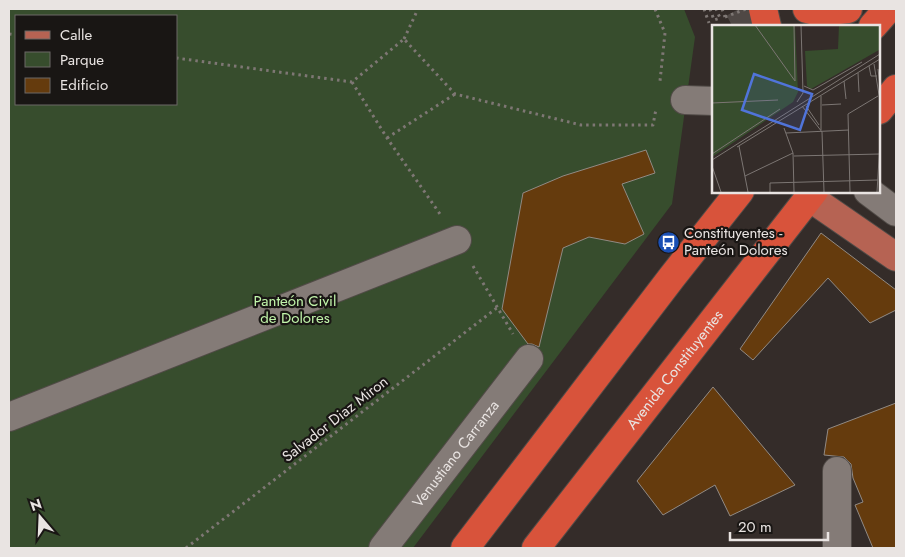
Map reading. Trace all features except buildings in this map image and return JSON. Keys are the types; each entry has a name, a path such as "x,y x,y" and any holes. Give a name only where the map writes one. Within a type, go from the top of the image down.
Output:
{"highway":[{"path":"763,9 767,25"},
{"path":"814,14 848,9"},
{"path":"875,25 888,9"},
{"path":"880,109 896,89"},
{"path":"696,247 720,192"},
{"path":"465,548 739,192"},
{"name":"Avenida Constituyentes","path":"536,548 812,194"}],"main road":[{"path":"812,194 896,256"}],"street":[{"path":"685,100 712,102"},
{"path":"869,192 896,212"},
{"path":"9,417 457,240"},
{"name":"Venustiano Carranza","path":"383,548 529,359"},
{"path":"837,471 837,548"}],"path":[{"path":"178,58 352,82 404,39 418,9"},
{"path":"655,9 665,33 659,90"},
{"path":"704,9 709,23"},
{"path":"710,9 714,20 720,18 716,9"},
{"path":"722,9 725,17 746,9"},
{"path":"404,39 455,94 581,125 653,125 656,108"},
{"path":"352,82 387,138 457,240 529,359"},
{"path":"387,138 455,94"},
{"name":"Salvador Diaz Miron","path":"186,548 498,307"}],"green space":[{"name":"Panteón Civil de Dolores","path":"9,9 684,9 695,37 672,204 413,548 9,548"}],"tunnel":[{"path":"739,9 747,25"}],"place":[{"name":"Constituyentes - Panteón Dolores","path":"668,242"}]}
